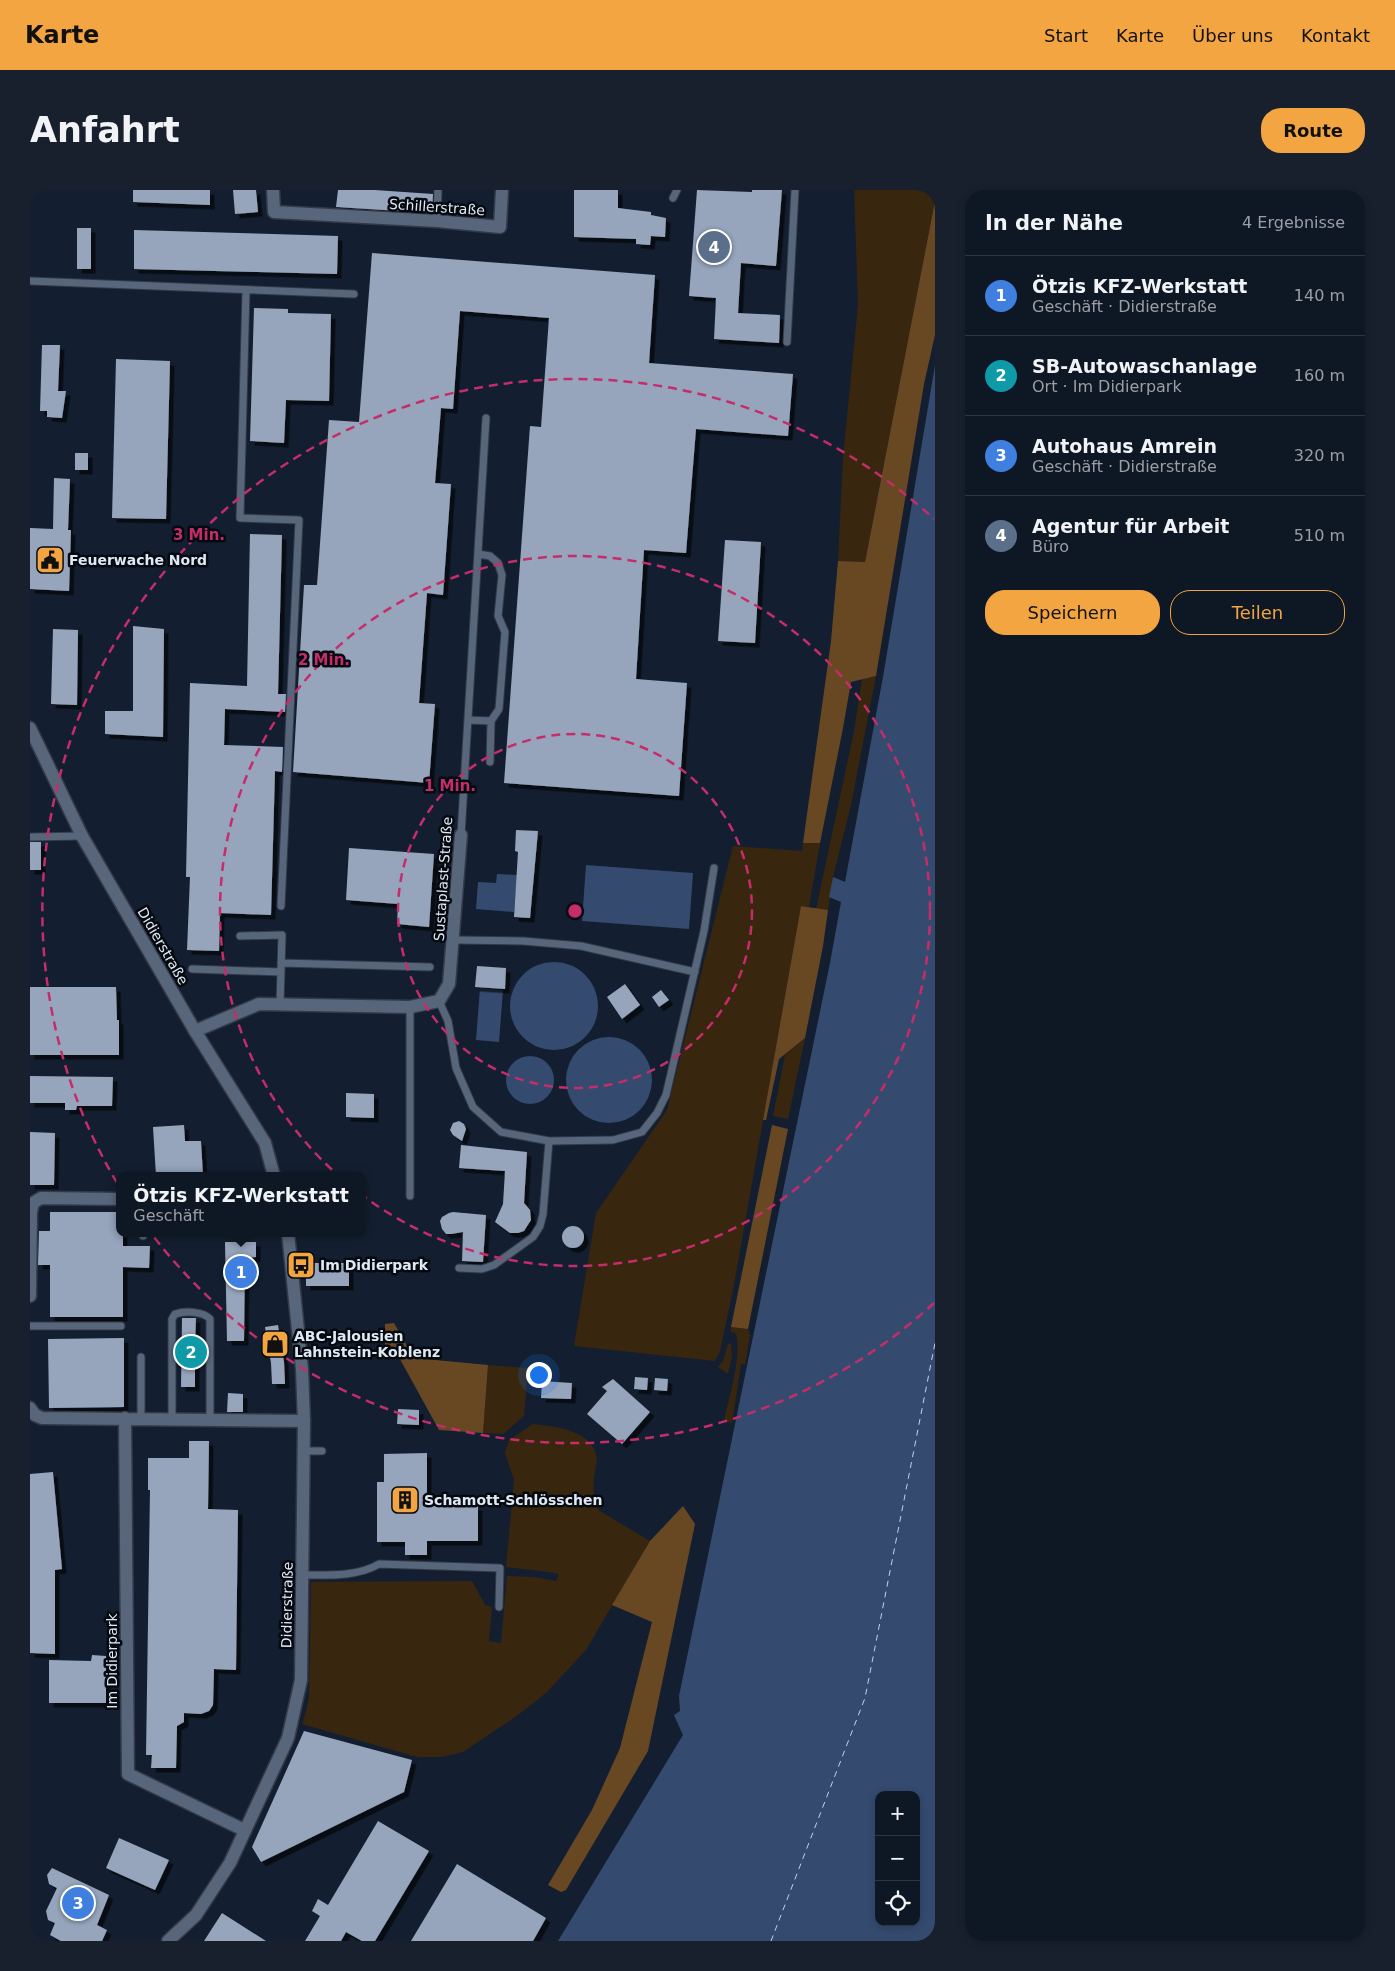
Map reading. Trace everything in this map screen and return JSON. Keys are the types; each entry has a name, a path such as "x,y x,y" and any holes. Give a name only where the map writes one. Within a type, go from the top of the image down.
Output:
{"street":[{"name":"Schillerstraße","path":"273,190 274,212 437,221 500,227 502,190"},
{"name":"Didierstraße","path":"30,728 82,836 195,1031 265,1143 273,1172"},
{"name":"Sustaplast-Straße","path":"438,1001 449,984 461,835"},
{"path":"195,1031 259,1004 410,1007 438,1001"},
{"path":"30,1296 31,1212 33,1203 41,1198 116,1199"},
{"name":"Didierstraße","path":"168,1941 196,1915 230,1863 288,1738 300,1680 304,1421 302,1369 288,1237"},
{"path":"30,1408 35,1415 42,1418 304,1421"},
{"name":"Im Didierpark","path":"126,1418 128,1774 244,1830"}],"lane":[{"path":"437,221 438,190"},
{"path":"673,198 677,190"},
{"path":"787,342 795,190"},
{"path":"30,280 354,294"},
{"path":"246,290 240,518 299,520 281,906"},
{"name":"Sustaplast-Straße","path":"461,835 486,418"},
{"path":"478,554 490,556 498,563 502,575 498,616 505,632 499,709 490,721 490,762"},
{"path":"468,720 490,721"},
{"path":"30,837 82,836"},
{"path":"438,1001 448,1021 456,1068 472,1107 501,1132 549,1141 613,1140 642,1132 657,1113 666,1095 704,931 714,868"},
{"path":"240,936 282,935 280,1005"},
{"path":"454,940 524,941 581,946 695,972"},
{"path":"281,963 430,967"},
{"path":"192,969 281,972"},
{"path":"410,1007 410,1196"},
{"path":"459,1268 482,1269 494,1265 533,1237 540,1226 543,1214 549,1141"},
{"path":"172,1419 172,1319 175,1314 181,1313 204,1314 210,1319 210,1420"},
{"path":"30,1326 121,1326"},
{"path":"141,1357 142,1418"},
{"path":"304,1451 322,1451"},
{"path":"302,1576 330,1575 368,1570 379,1564 500,1568 499,1606"}],"shaded area":[{"path":"854,190 935,190 935,201 865,562 838,561 843,458 858,305"},
{"path":"935,201 935,335 924,384 876,676 851,682 820,843 803,843 831,641 838,561 865,562"},
{"path":"876,676 851,805 833,877 828,910 816,909 854,731 862,679"},
{"path":"803,843 820,843 809,907 801,906 734,1285 720,1351 715,1361 574,1346 596,1213 667,1110 733,846 802,851"},
{"path":"801,906 828,910 823,946 805,1038 779,1059 766,1120 763,1120"},
{"path":"805,1038 788,1119 773,1116 785,1055"},
{"path":"772,1125 788,1129 748,1329 731,1327"},
{"path":"394,1323 414,1358 488,1365 483,1433 439,1430 395,1350 385,1350 385,1324"},
{"path":"731,1327 748,1329 750,1335 745,1365 741,1364 732,1423 724,1421 737,1354 736,1334 731,1332"},
{"path":"731,1343 732,1356 728,1374 718,1367 723,1361 728,1344"},
{"path":"488,1365 528,1368 524,1416 503,1434 483,1433"},
{"path":"533,1424 560,1428 579,1434 586,1439 597,1457 594,1489 596,1500 600,1507 598,1510 650,1541 586,1650 546,1693 518,1715 463,1752 442,1757 417,1757 302,1724 309,1696 311,1582 472,1581 485,1605 492,1607 489,1641 501,1643 507,1576 534,1577 556,1581 559,1574 506,1567 514,1480 505,1453 509,1440"},
{"path":"683,1506 695,1524 648,1751 566,1890 561,1892 548,1885 592,1810 620,1748 652,1622 612,1605 650,1541"}],"water":[{"path":"935,365 935,1941 558,1941 683,1735 674,1715 680,1711 679,1696 830,963 841,902 829,897 833,877 845,882 883,677"},
{"path":"586,865 693,873 689,929 582,921"},
{"path":"497,874 517,875 514,912 476,909 478,882 496,883"},
{"path":"554,962 571,965 585,975 595,989 598,1006 595,1023 585,1037 571,1047 554,1050 537,1047 523,1037 513,1023 510,1006 513,989 523,975 537,965"},
{"path":"480,988 503,990 499,1042 476,1040"},
{"path":"609,1037 633,1044 645,1056 652,1080 645,1104 633,1116 609,1123 585,1116 573,1104 566,1080 573,1056 585,1044"},
{"path":"525,1056 535,1056 544,1060 550,1066 553,1071 553,1089 544,1100 535,1104 525,1104 516,1100 510,1094 506,1085 506,1075 510,1066 516,1060"}],"building":[{"path":"133,190 210,190 210,205 133,202"},
{"path":"233,190 256,190 258,212 235,214"},
{"path":"338,190 375,190 433,194 432,213 336,207"},
{"path":"574,190 618,190 618,208 651,212 651,215 666,218 665,237 651,236 650,245 636,244 636,239 574,237"},
{"path":"697,190 752,192 752,190 782,190 776,266 741,263 738,313 780,315 779,343 714,339 716,298 689,296"},
{"path":"77,228 91,228 91,269 77,269"},
{"path":"134,230 338,236 337,274 134,269"},
{"path":"372,253 655,275 649,363 793,374 788,436 696,429 686,553 644,550 636,679 687,683 679,796 504,783 530,426 541,427 549,318 460,311 453,409 441,408 435,483 451,484 443,595 427,593 419,703 435,704 429,783 293,772 304,585 317,585 329,420 359,422"},
{"path":"254,308 288,309 288,313 331,314 329,401 286,400 284,443 250,441"},
{"path":"42,345 60,345 58,391 66,391 62,418 47,417 47,411 40,411"},
{"path":"116,359 170,361 166,519 112,518"},
{"path":"75,453 88,453 88,470 75,470"},
{"name":"Feuerwache Nord","path":"54,478 70,479 68,530 71,530 69,591 30,589 30,528 53,529"},
{"path":"250,534 282,535 278,694 286,694 285,712 225,709 224,745 283,747 282,772 275,771 271,915 220,913 219,951 187,950 190,877 186,877 190,683 247,686"},
{"path":"725,540 761,542 755,643 718,641"},
{"path":"133,626 164,629 163,737 105,734 105,711 133,711"},
{"path":"53,629 78,630 77,705 51,704"},
{"path":"516,830 538,831 530,918 514,917 518,852 515,851"},
{"path":"30,842 41,842 41,870 30,870"},
{"path":"349,848 434,854 429,927 397,924 398,904 346,900"},
{"path":"477,966 506,968 505,989 475,987"},
{"path":"625,984 640,1005 622,1019 607,997"},
{"path":"30,987 116,987 117,1020 119,1020 119,1055 30,1055"},
{"path":"661,990 669,1000 659,1007 652,997"},
{"path":"30,1076 113,1077 112,1106 77,1106 76,1110 65,1110 65,1103 30,1103"},
{"path":"346,1093 374,1094 374,1118 346,1117"},
{"path":"459,1121 464,1124 466,1129 462,1141 453,1135 450,1130 453,1123"},
{"path":"184,1125 185,1141 201,1141 203,1172 156,1172 153,1127"},
{"path":"30,1132 55,1133 54,1185 30,1185"},
{"path":"461,1145 527,1152 524,1203 530,1210 531,1220 524,1231 510,1233 495,1222 503,1204 505,1171 459,1168"},
{"path":"50,1212 116,1212 116,1237 123,1237 123,1246 150,1246 149,1268 123,1267 123,1317 50,1317 50,1265 38,1265 39,1231 50,1231"},
{"path":"453,1212 486,1215 483,1262 462,1261 463,1232 446,1234 442,1229 440,1221 442,1217"},
{"path":"573,1226 581,1229 584,1237 581,1245 573,1248 565,1245 562,1237 565,1229"},
{"path":"225,1242 256,1242 256,1257 245,1258 244,1341 227,1341"},
{"path":"306,1263 349,1263 349,1286 306,1286"},
{"path":"182,1318 196,1318 195,1346 200,1346 200,1359 195,1359 195,1387 181,1387"},
{"name":"ABC-Jalousien Lahnstein-Koblenz","path":"278,1325 284,1362 285,1384 272,1384 271,1363 265,1327"},
{"path":"124,1338 124,1407 49,1408 48,1339"},
{"path":"635,1377 648,1378 647,1390 634,1389"},
{"path":"655,1378 668,1379 667,1391 654,1390"},
{"path":"613,1379 650,1412 622,1444 587,1414 607,1391 602,1387"},
{"path":"542,1381 572,1383 571,1399 541,1398"},
{"path":"228,1393 243,1394 243,1412 227,1412"},
{"path":"398,1409 419,1410 419,1425 397,1424"},
{"path":"189,1441 209,1441 208,1509 238,1510 236,1670 214,1669 213,1705 209,1711 201,1714 184,1713 184,1722 177,1726 176,1768 151,1768 152,1755 146,1755 150,1490 148,1490 148,1458 189,1458"},
{"name":"Schamott-Schlösschen","path":"427,1453 427,1506 478,1506 478,1541 427,1541 427,1555 405,1555 405,1542 377,1542 377,1482 384,1482 384,1454"},
{"path":"53,1472 62,1569 55,1570 55,1654 30,1653 30,1474"},
{"path":"92,1655 106,1656 106,1703 49,1703 49,1660 91,1661"},
{"path":"304,1731 412,1760 404,1792 261,1862 252,1847"},
{"path":"378,1821 429,1851 375,1941 362,1941 346,1932 341,1941 305,1941 320,1916 312,1911 318,1899 328,1905"},
{"path":"119,1838 169,1860 155,1890 106,1868"},
{"path":"457,1864 546,1918 533,1941 411,1941"},
{"path":"52,1868 109,1895 97,1925 107,1930 102,1941 61,1941 50,1935 55,1923 48,1920 46,1911 57,1888 49,1884 47,1875"},
{"path":"222,1913 266,1941 204,1941"}],"ferry route":[{"path":"771,1941 865,1698 935,1343"}],"place":[{"name":"Agentur für Arbeit","path":"714,247"},
{"name":"Feuerwache Nord","path":"50,560"},
{"name":"Im Didierpark","path":"301,1265"},
{"name":"Ötzis KFZ-Werkstatt","path":"241,1272"},
{"name":"ABC-Jalousien Lahnstein-Koblenz","path":"275,1344"},
{"name":"SB-Autowaschanlage","path":"191,1352"},
{"name":"Schamott-Schlösschen","path":"405,1500"},
{"name":"Autohaus Amrein","path":"78,1903"}]}
